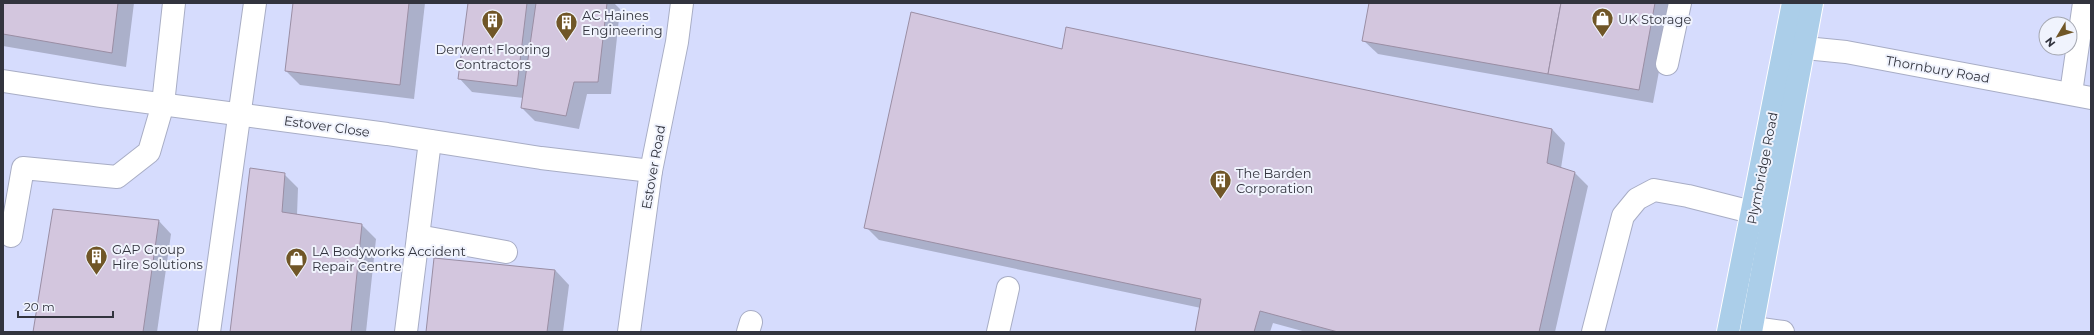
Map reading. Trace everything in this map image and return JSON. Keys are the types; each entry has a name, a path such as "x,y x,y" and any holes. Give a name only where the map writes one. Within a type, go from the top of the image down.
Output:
{"main road":[{"name":"Plymbridge Road","path":"1752,330 1763,215 1794,47 1794,3"},
{"name":"Plymbridge Road","path":"1794,47 1812,3"},
{"name":"Plymbridge Road","path":"1729,328 1763,215"}],"street":[{"path":"11,236 23,168 117,177 149,152 163,104 174,3"},
{"path":"209,332 255,3"},
{"name":"Estover Road","path":"629,332 651,171 677,42 682,3"},
{"path":"1667,64 1680,3"},
{"path":"2081,95 2084,3"},
{"name":"Thornbury Road","path":"1794,47 1846,52 2081,95"},
{"name":"Estover Close","path":"3,81 541,158 651,171"},
{"path":"406,332 430,141"},
{"path":"1593,332 1623,216 1637,199 1654,190 1688,196 1763,215"},
{"path":"418,236 506,252"},
{"path":"998,332 1008,288"},
{"path":"1729,328 1782,332"}],"shaded area":[{"path":"3,3 2091,3 2091,332 3,332"}],"building":[{"path":"3,3 118,3 112,53 3,34"},
{"path":"293,3 409,3 400,85 285,71"},
{"name":"Derwent Flooring Contractors","path":"468,3 527,3 517,86 458,79"},
{"name":"AC Haines Engineering","path":"536,3 607,3 598,82 574,82 566,116 521,108"},
{"path":"1369,3 1561,3 1548,74 1362,41"},
{"name":"UK Storage","path":"1561,3 1655,3 1639,90 1548,74"},
{"name":"The Barden Corporation","path":"911,12 1062,49 1066,27 1552,129 1547,163 1575,172 1539,332 1338,332 1260,311 1254,332 1195,332 1201,299 864,228"},
{"name":"LA Bodyworks Accident Repair Centre","path":"250,168 285,173 282,212 362,224 351,332 230,332"},
{"name":"GAP Group Hire Solutions","path":"53,209 159,220 143,332 33,332"},
{"path":"434,258 555,270 547,332 426,332"}],"place":[{"name":"UK Storage","path":"1602,38"},
{"name":"Derwent Flooring Contractors","path":"493,40"},
{"name":"AC Haines Engineering","path":"566,42"},
{"name":"The Barden Corporation","path":"1220,200"},
{"name":"GAP Group Hire Solutions","path":"96,276"},
{"name":"LA Bodyworks Accident Repair Centre","path":"297,278"}]}
